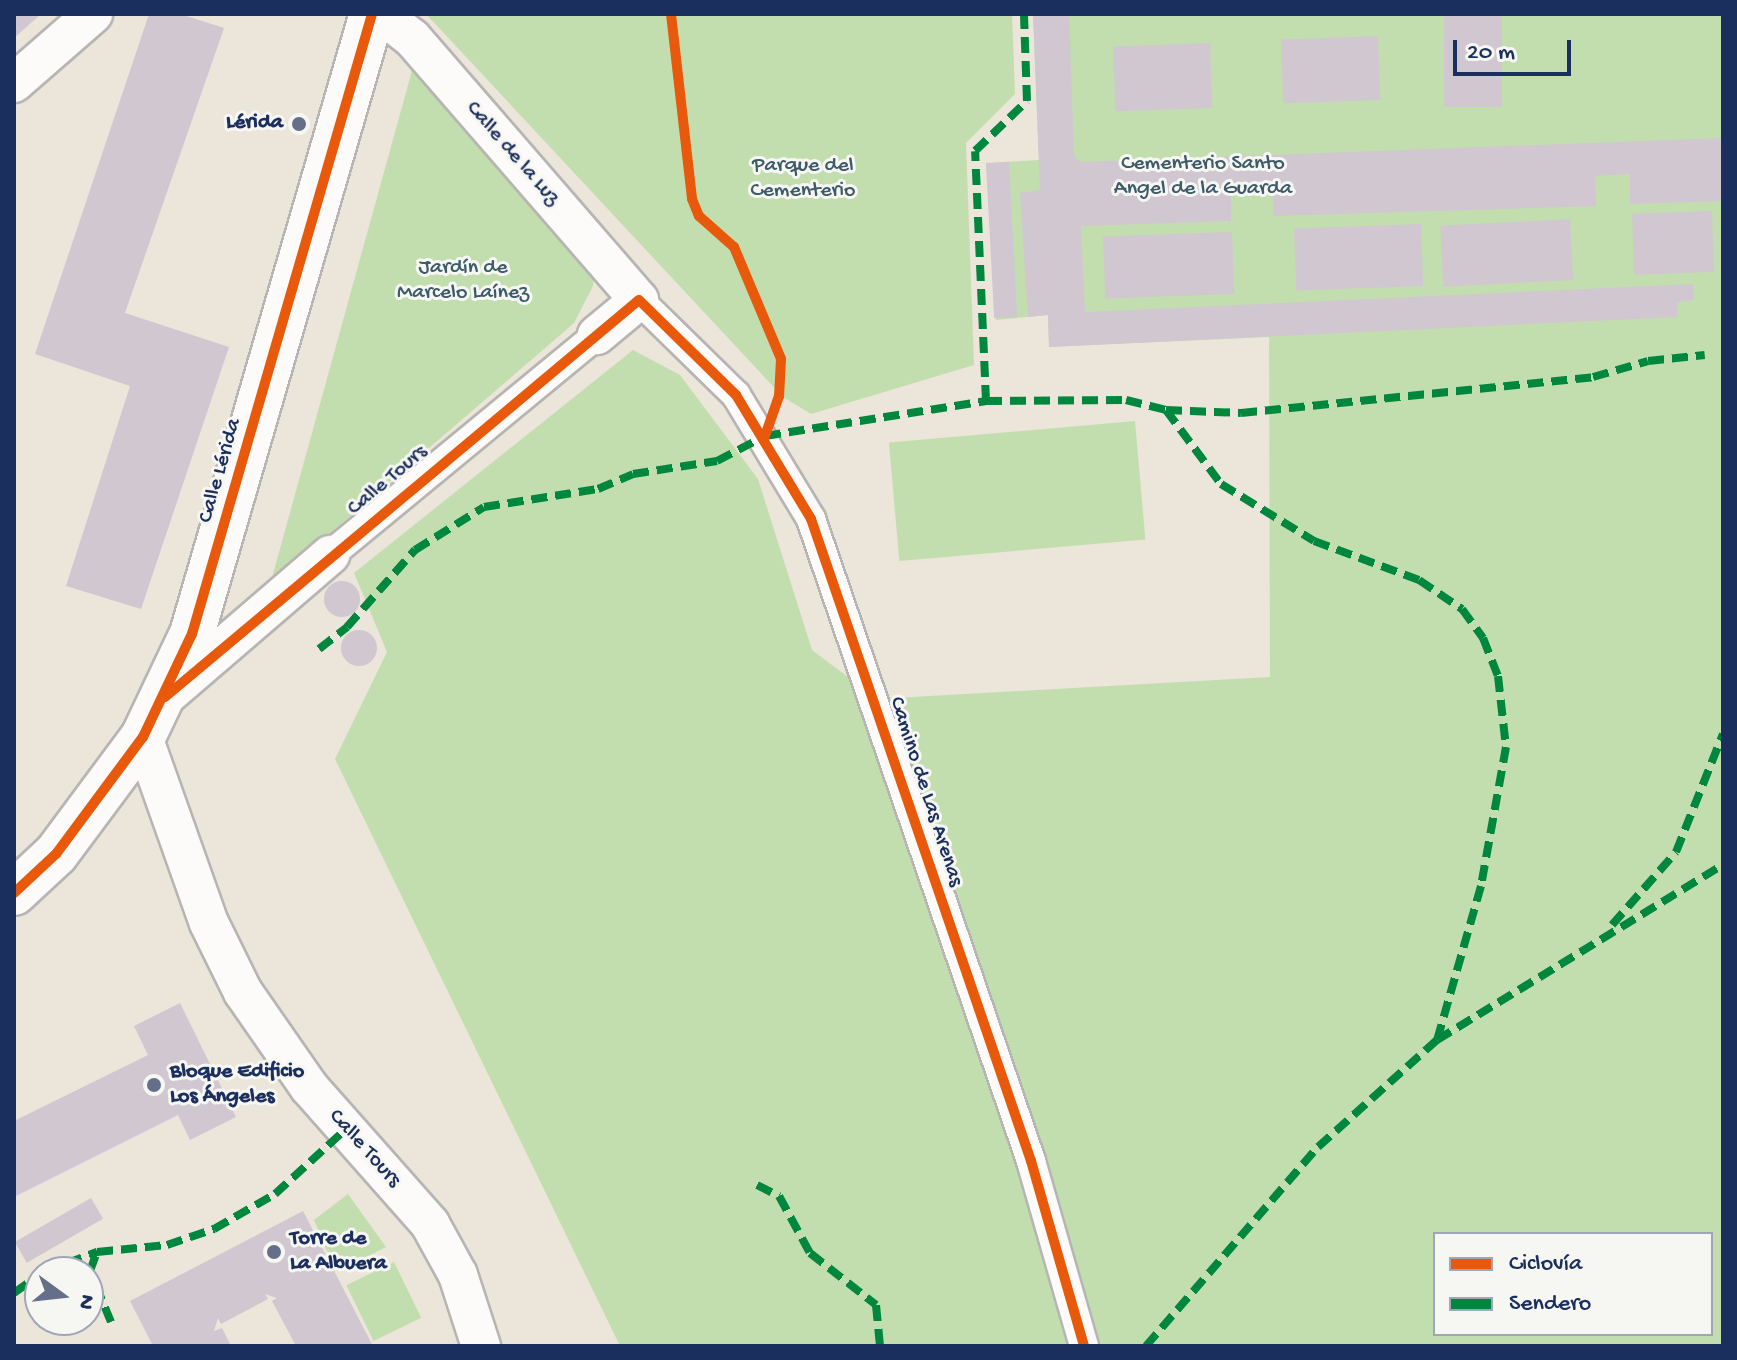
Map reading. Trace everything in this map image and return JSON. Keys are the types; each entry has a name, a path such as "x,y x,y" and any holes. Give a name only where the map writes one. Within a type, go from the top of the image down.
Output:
{"street":[{"path":"14,83 93,14"},
{"name":"Calle Lérida","path":"14,893 56,854 143,737 165,697 219,554 372,14"},
{"name":"Calle de la Luz","path":"381,14 412,38 639,300"},
{"name":"Calle Tours","path":"165,697 330,555 639,300"},
{"name":"Camino de Las Arenas","path":"639,300 736,395 811,519 1008,1093 1084,1346"},
{"name":"Calle Tours","path":"143,737 209,923 243,992 309,1087 437,1235 458,1275 481,1346"}],"green space":[{"name":"Parque del Cementerio","path":"1012,14 1015,94 966,143 974,365 811,414 783,397 427,15"},
{"name":"Cementerio Santo Angel de la Guarda","path":"1033,14 1723,14 1723,1346 620,1346 335,759 387,652 354,573 633,350 680,375 758,479 812,650 877,699 1270,677 1269,337 1049,347 1048,315 996,320 986,163 1039,160"},
{"name":"Jardín de Marcelo Laínez","path":"413,67 594,274 593,286 574,323 270,585"},
{"path":"1135,421 1145,540 899,561 889,443"},
{"path":"348,1194 386,1247 349,1266 327,1251 314,1220"},
{"path":"394,1262 421,1318 374,1341 346,1285"}],"building":[{"path":"14,14 41,14 14,38"},
{"path":"149,14 180,14 224,28 125,313 229,347 141,609 66,586 130,386 35,354"},
{"path":"1033,14 1069,14 1074,155 1080,162 1723,138 1723,201 1630,204 1630,174 1595,176 1596,206 1274,216 1272,188 1231,190 1231,221 1081,226 1085,312 1693,284 1694,300 1677,302 1677,317 1049,347 1048,315 1028,317 1020,193 1040,190"},
{"path":"1444,14 1502,14 1502,107 1444,107"},
{"path":"1378,36 1380,100 1283,103 1281,39"},
{"path":"1210,43 1212,108 1115,111 1113,46"},
{"path":"1009,162 1017,317 994,318 986,163"},
{"path":"1712,211 1714,272 1634,275 1632,214"},
{"path":"1570,219 1573,280 1443,287 1440,226"},
{"path":"1421,224 1423,286 1296,290 1294,228"},
{"path":"1232,232 1234,294 1105,298 1103,237"},
{"path":"342,581 355,586 360,599 355,612 342,617 329,612 324,599 329,586"},
{"path":"359,630 372,635 377,648 372,661 359,666 346,661 341,648 346,635"},
{"name":"Bloque Edificio Los Ángeles","path":"180,1003 236,1117 190,1140 178,1115 14,1197 14,1121 148,1055 134,1026"},
{"path":"91,1198 103,1219 39,1256 24,1258 15,1242"},
{"name":"Torre de La Albuera","path":"303,1211 373,1346 296,1346 272,1301 277,1298 265,1294 268,1299 221,1324 218,1318 214,1331 222,1328 231,1346 153,1346 130,1301"}],"marked path":[{"path":"986,401 975,151 1027,101 1024,14"},
{"path":"319,649 347,627 415,550 484,507 598,489 633,474 717,461 765,436 986,401 1126,400 1166,410 1241,413 1593,377 1648,361 1705,355"},
{"path":"1166,410 1221,484 1314,541 1419,580 1462,609 1483,638 1498,676 1506,747 1481,886 1437,1040"},
{"path":"1612,925 1676,852 1723,734"},
{"path":"1146,1346 1318,1147 1437,1040 1723,865"},
{"path":"111,1322 90,1271 97,1252 167,1245 214,1229 275,1194 346,1129"},
{"path":"757,1185 779,1196 810,1253 876,1305 880,1346"},
{"path":"86,1256 97,1252"},
{"path":"14,1293 24,1286"}],"cycle path":[{"path":"14,893 56,854 143,737 192,634 372,14"},
{"path":"671,14 692,199 699,216 734,247 781,359 779,396 765,436"},
{"path":"165,697 639,300 736,395 811,519 1031,1161 1084,1346"}],"place":[{"name":"Lérida","path":"299,124"},
{"name":"Bloque Edificio Los Ángeles","path":"154,1085"},
{"name":"Torre de La Albuera","path":"274,1252"}]}
